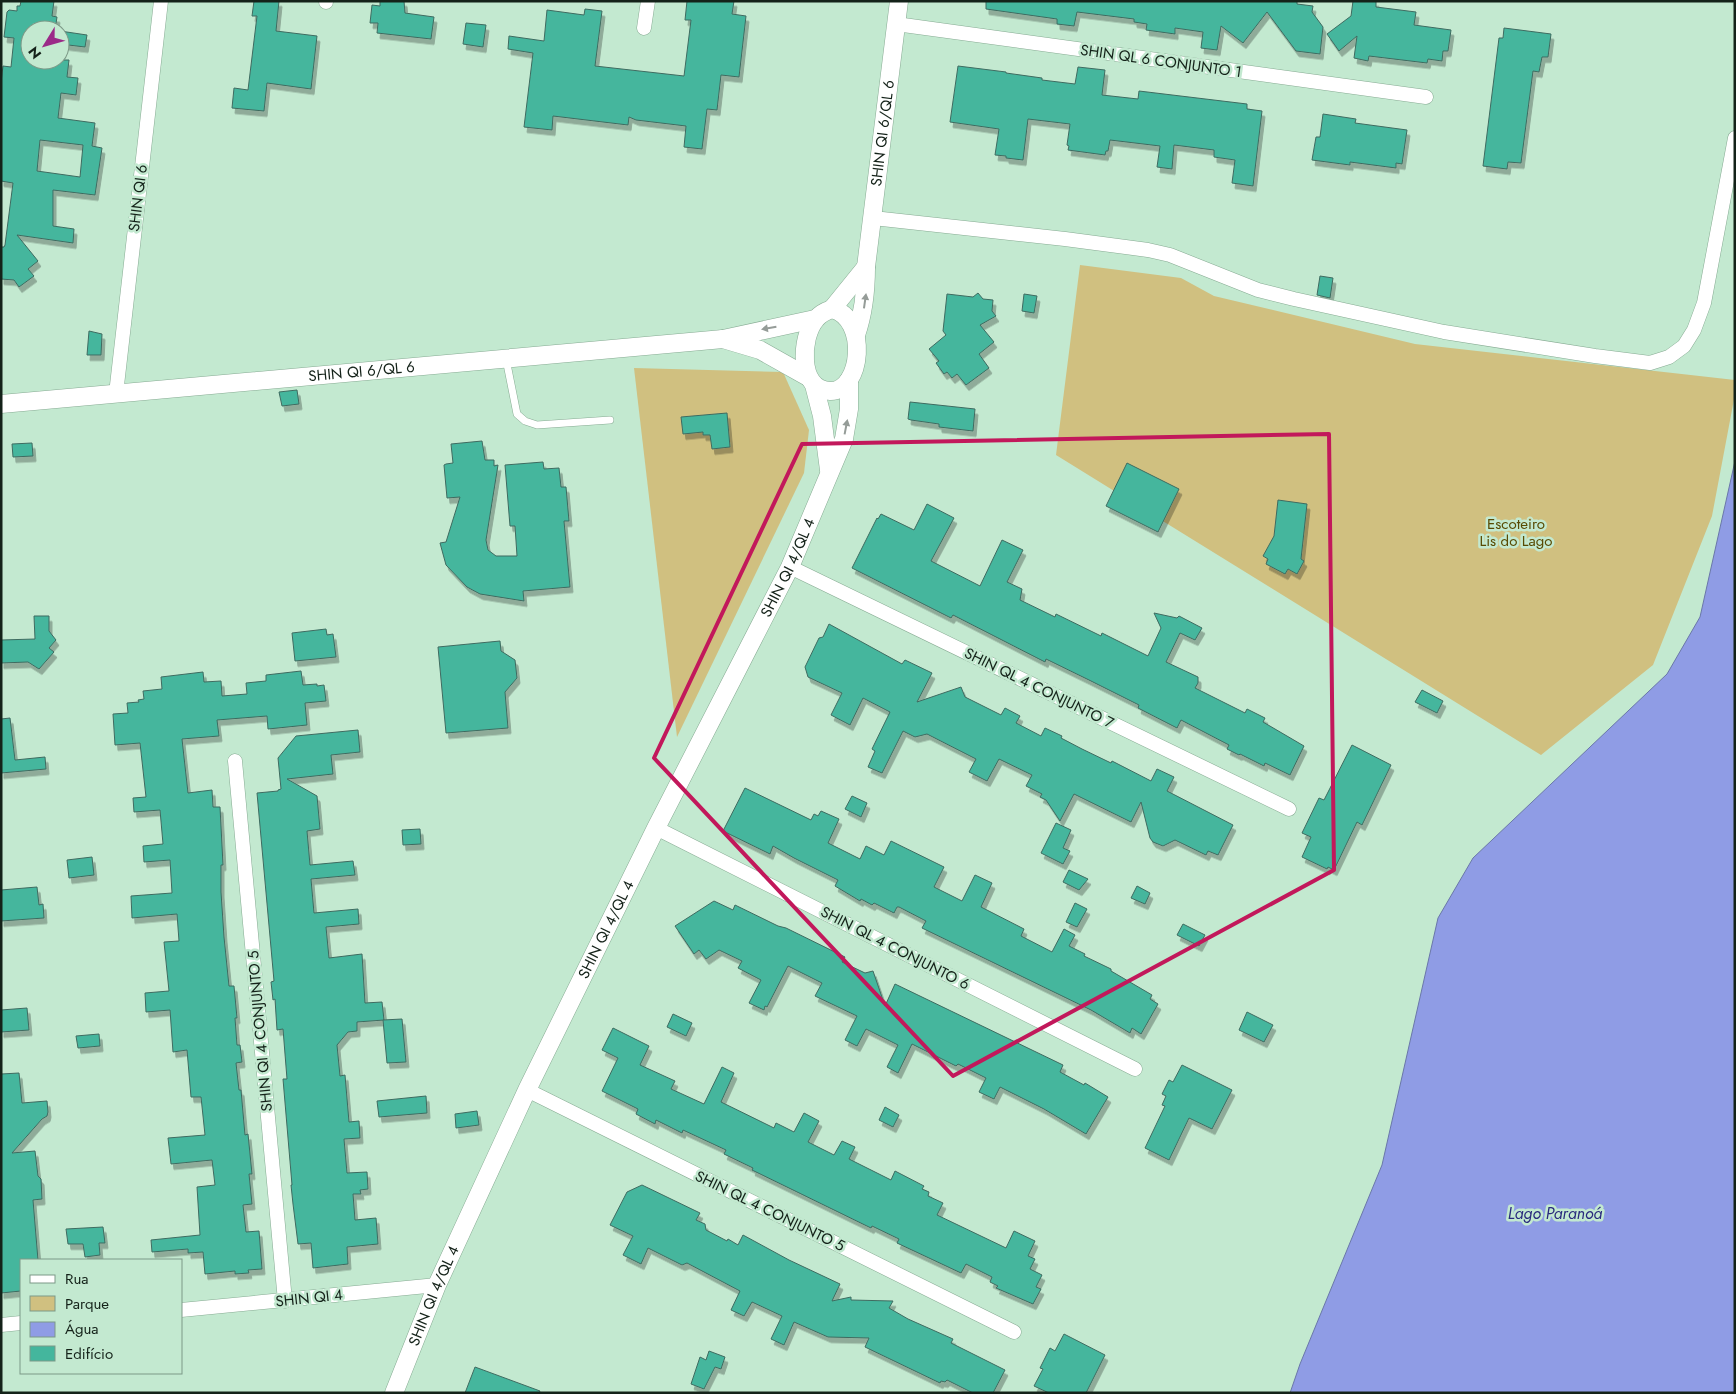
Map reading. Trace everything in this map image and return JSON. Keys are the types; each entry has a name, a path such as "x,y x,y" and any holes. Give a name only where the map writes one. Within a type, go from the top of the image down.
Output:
{"street":[{"name":"SHIN QI 6","path":"116,394 161,1"},
{"path":"644,28 648,1"},
{"name":"SHIN QI 6/QL 6","path":"856,335 864,308 866,267 900,1"},
{"name":"SHIN QL 6 CONJUNTO 1","path":"896,24 1426,97"},
{"path":"873,218 1148,250 1170,255 1258,290 1294,299 1444,332 1650,363 1669,357 1684,346 1698,321 1704,303 1735,138"},
{"path":"832,309 840,311 846,316 853,326 856,335 854,371 849,380 836,391 823,390 811,381 805,359 811,327 815,319 832,309 866,267"},
{"name":"SHIN QI 6/QL 6","path":"1,404 722,339 815,319"},
{"name":"SHIN QI 6/QL 6","path":"722,339 760,350 811,381"},
{"name":"SHIN QI 4/QL 4","path":"394,1393 437,1285 527,1090 656,828 790,567 844,439 847,425 849,380"},
{"name":"SHIN QI 4/QL 4","path":"811,381 823,424 830,470"},
{"name":"SHIN QL 4 CONJUNTO 7","path":"790,567 1289,809"},
{"name":"SHIN QI 4 CONJUNTO 5","path":"235,761 285,1301"},
{"name":"SHIN QL 4 CONJUNTO 6","path":"656,828 1135,1069"},
{"name":"SHIN QL 4 CONJUNTO 5","path":"527,1090 1014,1332"},
{"name":"SHIN QI 4","path":"182,1310 437,1285"},
{"path":"1,1325 20,1324"}],"lane":[{"path":"506,358 517,414 525,421 537,424 610,420"}],"highlighted area":[{"path":"1329,434 1334,870 953,1076 654,758 802,444"}],"green space":[{"name":"Escoteiro Lis do Lago","path":"1080,265 1181,278 1214,296 1415,344 1735,380 1735,394 1712,516 1653,665 1541,755 1056,455"},
{"path":"634,368 783,372 809,430 804,473 677,737"}],"water":[{"name":"Lago Paranoá","path":"1735,461 1735,1393 1290,1393 1300,1364 1382,1165 1438,918 1473,858 1667,674 1700,617"}],"building":[{"path":"21,1 54,1 52,16 57,17 57,20 20,20 20,70 68,70 67,77 78,78 76,95 61,93 58,118 95,123 92,146 102,148 95,195 53,190 53,226 74,229 73,243 17,235 38,261 28,269 34,276 19,287 14,280 1,279 1,247 5,245 13,183 1,181 1,82 3,66 11,67 14,38 4,37 7,12 9,10 17,11 17,6 20,6","holes":["40,140 83,145 80,177 37,171"]},
{"path":"254,1 279,1 276,31 317,36 311,89 267,83 264,111 232,108 234,88 248,90 257,16 252,16"},
{"path":"380,1 404,1 405,13 434,17 431,39 377,33 378,23 370,23 372,5 380,6"},
{"path":"687,1 734,1 732,14 746,16 739,77 721,75 717,110 707,109 702,149 684,147 686,126 636,120 629,117 628,125 553,116 552,130 524,127 533,53 508,49 509,36 544,41 547,10 584,15 585,9 602,11 595,66 684,76 691,20 685,20"},
{"path":"986,1 1297,1 1297,4 1313,6 1312,12 1323,27 1320,54 1296,51 1267,12 1243,43 1221,26 1217,50 1201,48 1203,32 1175,28 1175,34 1146,30 1147,24 1134,22 1134,19 1077,12 1074,26 1057,24 1057,19 986,9"},
{"path":"1353,1 1376,1 1376,7 1416,12 1414,25 1451,30 1448,51 1443,51 1442,61 1428,59 1427,63 1369,56 1368,61 1354,58 1357,36 1339,51 1327,34 1351,16"},
{"path":"466,23 486,25 483,47 463,44"},
{"path":"1504,28 1551,34 1548,57 1542,57 1539,72 1533,71 1521,163 1508,162 1507,169 1483,166 1499,38 1503,38"},
{"path":"70,32 87,35 85,47 70,45"},
{"path":"958,66 1075,84 1078,67 1105,70 1102,95 1138,99 1139,91 1247,104 1247,109 1262,111 1253,186 1232,183 1235,160 1214,157 1214,150 1174,145 1172,169 1157,167 1160,146 1110,140 1108,151 1106,151 1105,155 1068,150 1070,124 1028,119 1023,160 995,155 999,129 950,122"},
{"path":"1323,114 1356,119 1355,123 1407,130 1402,164 1396,163 1396,168 1350,162 1350,165 1312,160 1316,137 1320,137"},
{"path":"1320,276 1333,278 1330,298 1317,295"},
{"path":"978,293 983,299 993,300 992,311 996,316 980,325 994,342 979,354 989,368 966,385 957,374 952,378 947,372 944,374 936,363 939,361 929,349 946,335 943,331 947,294 973,297"},
{"path":"1024,294 1037,296 1034,313 1022,311"},
{"path":"89,331 102,334 101,355 87,355"},
{"path":"297,390 299,404 282,406 279,392"},
{"path":"910,402 975,409 973,431 939,427 939,424 908,419"},
{"path":"727,413 730,447 712,449 710,435 703,435 703,432 683,434 681,417"},
{"path":"482,441 485,460 494,460 494,466 498,465 486,540 488,550 496,556 517,556 515,526 510,526 505,465 543,462 544,469 559,468 561,487 566,487 569,521 564,521 570,587 523,591 524,601 480,594 467,587 446,565 440,543 446,542 460,497 447,498 444,465 453,463 451,444"},
{"path":"32,443 33,456 13,457 12,444"},
{"path":"1127,463 1179,489 1158,532 1106,506"},
{"path":"1278,500 1307,504 1301,559 1304,561 1297,574 1288,569 1285,574 1266,564 1268,559 1263,556 1274,536"},
{"path":"927,504 954,518 931,561 980,586 1002,540 1023,550 1007,582 1022,589 1020,600 1055,617 1056,614 1101,636 1102,633 1148,656 1161,628 1154,613 1177,618 1179,616 1202,628 1195,640 1180,633 1166,662 1198,677 1198,683 1195,688 1245,713 1247,709 1265,718 1263,722 1304,746 1290,775 1265,763 1264,766 1227,749 1229,745 1181,720 1177,728 1138,708 1139,705 1089,680 1046,659 1045,662 953,615 951,618 852,568 877,518 881,514 914,530"},
{"path":"34,616 49,616 49,631 56,640 49,648 54,652 39,669 28,662 1,663 1,640 35,639"},
{"path":"829,624 902,664 905,660 932,673 917,702 961,687 965,697 1001,715 1005,708 1020,716 1016,723 1041,736 1045,728 1082,749 1111,763 1112,761 1151,781 1157,769 1174,777 1167,791 1233,825 1218,855 1208,851 1206,855 1175,840 1163,846 1153,842 1150,838 1141,802 1131,822 1074,794 1060,821 1046,800 1040,797 1042,794 1026,786 1032,775 999,759 987,781 969,772 976,759 927,734 915,737 903,731 882,773 868,767 875,751 872,749 890,712 863,698 850,725 831,715 842,693 808,677 805,667 819,638 823,637"},
{"path":"326,629 327,635 333,634 336,657 295,661 292,633"},
{"path":"500,641 501,651 515,660 517,678 505,692 508,728 446,733 438,647"},
{"path":"301,671 303,685 324,685 326,701 305,703 307,725 268,729 267,716 217,720 219,736 182,739 188,793 212,790 213,807 220,807 223,865 221,865 221,892 224,937 229,986 234,986 237,1045 240,1045 242,1062 236,1063 239,1090 241,1090 245,1135 248,1134 252,1174 249,1174 252,1204 243,1205 246,1232 259,1231 262,1269 248,1270 249,1273 235,1274 235,1271 205,1274 203,1252 188,1253 188,1249 152,1252 151,1240 200,1235 197,1187 215,1185 212,1160 171,1164 168,1138 205,1135 201,1097 191,1097 187,1050 173,1052 170,1010 146,1012 145,993 169,991 164,942 179,941 177,914 132,918 131,896 172,893 170,860 144,862 143,846 163,844 160,810 134,812 133,798 146,797 140,743 115,745 113,714 128,713 127,703 139,702 138,700 144,699 143,691 162,689 161,677 203,672 204,682 221,681 222,696 247,694 246,683 266,681 266,675"},
{"path":"1422,690 1443,701 1437,713 1415,702"},
{"path":"10,718 15,760 45,757 46,769 1,773 1,719"},
{"path":"358,730 360,752 331,755 333,774 287,779 317,796 320,829 307,831 310,865 353,861 355,875 311,879 314,913 358,909 359,924 326,927 329,958 362,954 365,1003 382,1002 384,1020 357,1022 357,1031 348,1032 337,1045 340,1076 345,1075 349,1122 359,1121 360,1138 344,1139 347,1173 367,1172 368,1189 360,1190 361,1194 353,1194 355,1220 376,1218 378,1244 347,1247 348,1264 313,1268 311,1243 298,1244 293,1204 283,1079 287,1079 283,1029 277,1030 275,999 273,1000 271,982 274,981 257,793 281,789 278,758 296,736"},
{"path":"1352,745 1391,765 1362,825 1357,822 1334,870 1328,867 1327,869 1302,857 1311,837 1302,833 1319,798 1324,800"},
{"path":"745,788 811,820 814,814 818,816 821,811 839,819 828,843 860,859 866,846 884,855 891,841 944,867 934,887 962,901 975,875 992,883 981,907 1024,929 1021,936 1052,952 1064,929 1075,935 1069,946 1085,954 1084,956 1111,969 1111,971 1152,995 1150,999 1158,1004 1141,1034 1132,1028 1130,1033 1091,1010 922,928 926,921 899,907 897,907 894,913 874,903 872,905 861,899 860,901 835,886 838,880 773,846 770,854 723,831"},
{"path":"852,796 867,803 861,817 845,809"},
{"path":"1056,823 1071,830 1063,848 1070,851 1063,864 1041,853"},
{"path":"420,829 421,844 403,845 402,830"},
{"path":"92,857 94,875 69,878 67,860"},
{"path":"1069,870 1088,879 1079,890 1063,882"},
{"path":"1137,886 1150,893 1145,904 1131,898"},
{"path":"37,887 39,905 43,904 44,918 1,921 1,890"},
{"path":"714,901 733,910 735,905 786,928 845,957 842,962 865,973 873,971 885,1006 895,984 1063,1065 1060,1072 1084,1085 1085,1083 1108,1097 1086,1134 1044,1109 1000,1087 994,1099 979,1092 986,1078 958,1064 956,1066 912,1044 898,1073 887,1067 898,1045 866,1029 857,1046 845,1040 857,1016 815,996 822,983 788,966 764,1010 749,1003 761,980 738,968 742,961 719,950 706,959 699,950 694,954 675,926"},
{"path":"1075,903 1087,909 1077,927 1066,922"},
{"path":"1183,924 1205,935 1199,946 1177,935"},
{"path":"27,1008 29,1030 1,1032 1,1010"},
{"path":"1247,1012 1273,1025 1264,1042 1239,1030"},
{"path":"673,1014 692,1023 686,1036 667,1027"},
{"path":"402,1019 406,1062 387,1063 383,1020"},
{"path":"613,1028 649,1046 640,1065 675,1081 671,1089 704,1104 722,1067 734,1073 721,1102 774,1128 776,1123 794,1132 804,1113 819,1121 808,1142 834,1155 842,1141 855,1147 849,1159 891,1180 895,1171 924,1186 922,1189 929,1192 928,1196 943,1203 937,1215 1006,1248 1014,1231 1035,1241 1028,1256 1035,1259 1030,1269 1042,1275 1036,1287 1041,1289 1033,1304 996,1288 998,1286 990,1282 992,1277 966,1264 961,1273 897,1243 899,1239 872,1226 871,1228 752,1170 753,1168 724,1154 726,1150 683,1130 682,1133 656,1120 655,1124 636,1114 638,1109 602,1091 618,1058 602,1050"},
{"path":"99,1034 100,1046 78,1048 76,1036"},
{"path":"1182,1065 1232,1090 1212,1129 1189,1118 1169,1160 1145,1148 1165,1106 1162,1105 1166,1096 1162,1094 1169,1080 1173,1082"},
{"path":"19,1073 22,1103 47,1101 48,1112 47,1116 42,1119 12,1153 35,1151 38,1176 41,1179 42,1199 33,1200 38,1259 20,1259 20,1291 1,1293 1,1074"},
{"path":"426,1096 427,1113 379,1117 377,1101"},
{"path":"885,1107 899,1115 893,1127 879,1120"},
{"path":"477,1111 479,1125 456,1128 455,1114"},
{"path":"642,1185 700,1213 696,1220 705,1224 706,1230 727,1241 728,1239 738,1245 743,1235 789,1260 840,1284 832,1301 851,1297 851,1300 893,1301 889,1308 908,1319 953,1339 951,1343 1005,1370 993,1393 973,1393 947,1380 940,1383 865,1347 869,1338 828,1337 794,1322 784,1345 771,1339 782,1316 752,1302 744,1316 731,1310 740,1291 687,1263 682,1265 648,1248 641,1264 623,1255 633,1236 610,1225 627,1192"},
{"path":"103,1227 105,1243 99,1243 100,1255 85,1257 83,1244 68,1244 66,1229"},
{"path":"1064,1334 1105,1355 1086,1393 1049,1393 1034,1386 1043,1369 1040,1368 1050,1348 1055,1351"},
{"path":"709,1351 725,1357 721,1369 715,1367 704,1389 691,1384 700,1357 706,1360"},
{"path":"475,1367 540,1391 539,1393 465,1393"}]}
